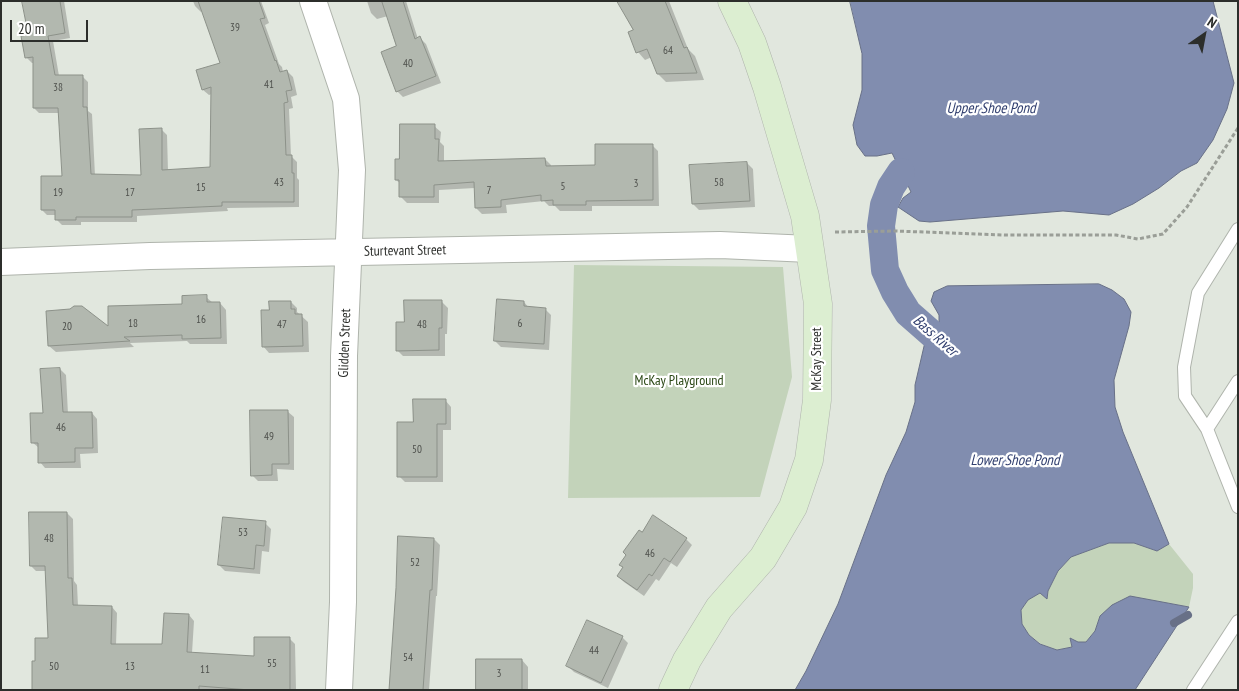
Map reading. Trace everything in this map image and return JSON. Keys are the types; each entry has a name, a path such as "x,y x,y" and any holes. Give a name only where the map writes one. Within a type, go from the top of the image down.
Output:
{"main road":[{"name":"McKay Street","path":"673,690 687,660 719,608 764,558 793,507 809,460 817,400 818,304 805,216 774,106 752,43 732,1"}],"street":[{"name":"Glidden Street","path":"312,1 346,99 352,170 344,356 343,602 339,690"},
{"name":"Sturtevant Street","path":"1,262 150,256 720,245 810,249"}],"lane":[{"path":"1238,229 1198,293 1184,367 1185,396 1207,429 1238,507"},
{"path":"1207,429 1238,381"},
{"path":"1193,690 1238,621"}],"path":[{"path":"810,249 832,232 896,231 1004,235 1116,235 1138,239 1163,234 1187,207 1238,128"}],"green space":[{"name":"McKay Playground","path":"574,265 783,267 792,377 760,497 568,498"},
{"path":"1109,543 1134,543 1157,551 1169,544 1193,574 1193,588 1189,607 1168,603 1100,616 1095,631 1086,642 1070,639 1072,647 1057,650 1041,644 1029,635 1022,624 1021,610 1028,600 1040,593 1046,598 1058,571 1071,557"}],"water":[{"name":"Upper Shoe Pond","path":"850,1 1213,1 1234,83 1227,109 1213,140 1197,163 1181,171 1159,188 1133,204 1109,215 1063,211 930,222 919,221 898,207 903,198 911,192 892,153 865,156 857,145 853,125 862,90 862,54"},
{"name":"Lower Shoe Pond","path":"1099,284 1112,290 1124,299 1131,312 1114,380 1115,407 1123,432 1169,544 1157,551 1134,543 1109,543 1071,557 1058,571 1048,591 1047,599 1040,593 1028,600 1021,610 1022,624 1029,635 1040,644 1057,650 1072,647 1070,638 1078,642 1086,642 1095,631 1100,616 1112,605 1130,596 1189,607 1135,690 795,690 838,604 886,475 906,432 915,402 915,385 925,342 939,326 939,315 931,301 934,292 947,286"}],"building":[{"path":"22,1 60,1 65,33 48,36 55,75 83,75 83,107 87,107 91,174 141,175 139,129 162,128 162,170 210,167 211,87 202,90 196,70 220,63 198,1 259,1 265,18 260,19 275,61 280,72 287,70 292,90 286,91 288,102 284,103 286,155 292,155 294,202 222,202 222,206 132,210 132,217 76,217 76,220 55,220 55,210 41,210 41,176 62,176 58,108 33,108 33,57 25,58 21,36 28,35"},
{"path":"382,1 403,1 415,39 420,36 436,76 396,92 381,52 396,46"},
{"path":"617,1 665,1 684,48 687,47 697,73 657,74 647,49 636,53 628,32 633,30"},
{"path":"400,124 435,124 435,139 439,139 438,161 545,158 546,166 595,165 595,144 653,144 653,200 586,201 586,205 553,205 553,200 541,201 541,195 501,200 501,207 475,208 474,182 434,185 434,197 399,197 399,180 395,180 395,159 399,159"},
{"path":"747,162 750,201 692,204 689,165"},
{"path":"207,295 207,302 220,302 221,338 182,339 182,335 124,337 130,341 48,346 46,311 82,306 108,326 108,306 182,304 182,296"},
{"path":"497,299 524,301 524,306 546,308 544,344 494,341"},
{"path":"404,300 442,300 442,328 439,328 439,350 396,351 396,322 404,322"},
{"path":"269,301 291,301 291,309 295,309 295,314 302,314 303,346 262,347 261,310 269,310"},
{"path":"60,368 63,412 92,412 93,448 75,448 75,462 38,463 38,443 31,443 30,413 43,413 40,369"},
{"path":"413,399 446,399 446,424 437,424 437,477 397,477 397,422 413,422"},
{"path":"250,410 288,410 289,464 272,464 272,475 251,476"},
{"path":"29,512 67,512 68,578 72,578 73,605 112,606 111,644 162,644 164,613 189,614 187,652 254,656 254,637 290,637 290,690 250,690 199,686 199,690 32,690 32,661 35,661 35,638 48,638 45,566 30,566"},
{"path":"653,515 687,538 670,562 664,558 652,576 649,574 637,590 617,576 623,567 619,565 626,555 623,552 639,530 642,532"},
{"path":"223,517 266,521 264,546 256,545 254,569 218,565"},
{"path":"398,536 434,538 432,590 430,590 423,690 389,690"},
{"path":"587,620 623,636 601,683 566,666"},
{"path":"476,659 522,659 522,690 476,690"}],"waterway":[{"name":"Bass River","path":"901,172 891,187 884,205 881,226 885,270 895,292 908,313 932,334"},
{"path":"1174,623 1188,615"}]}
